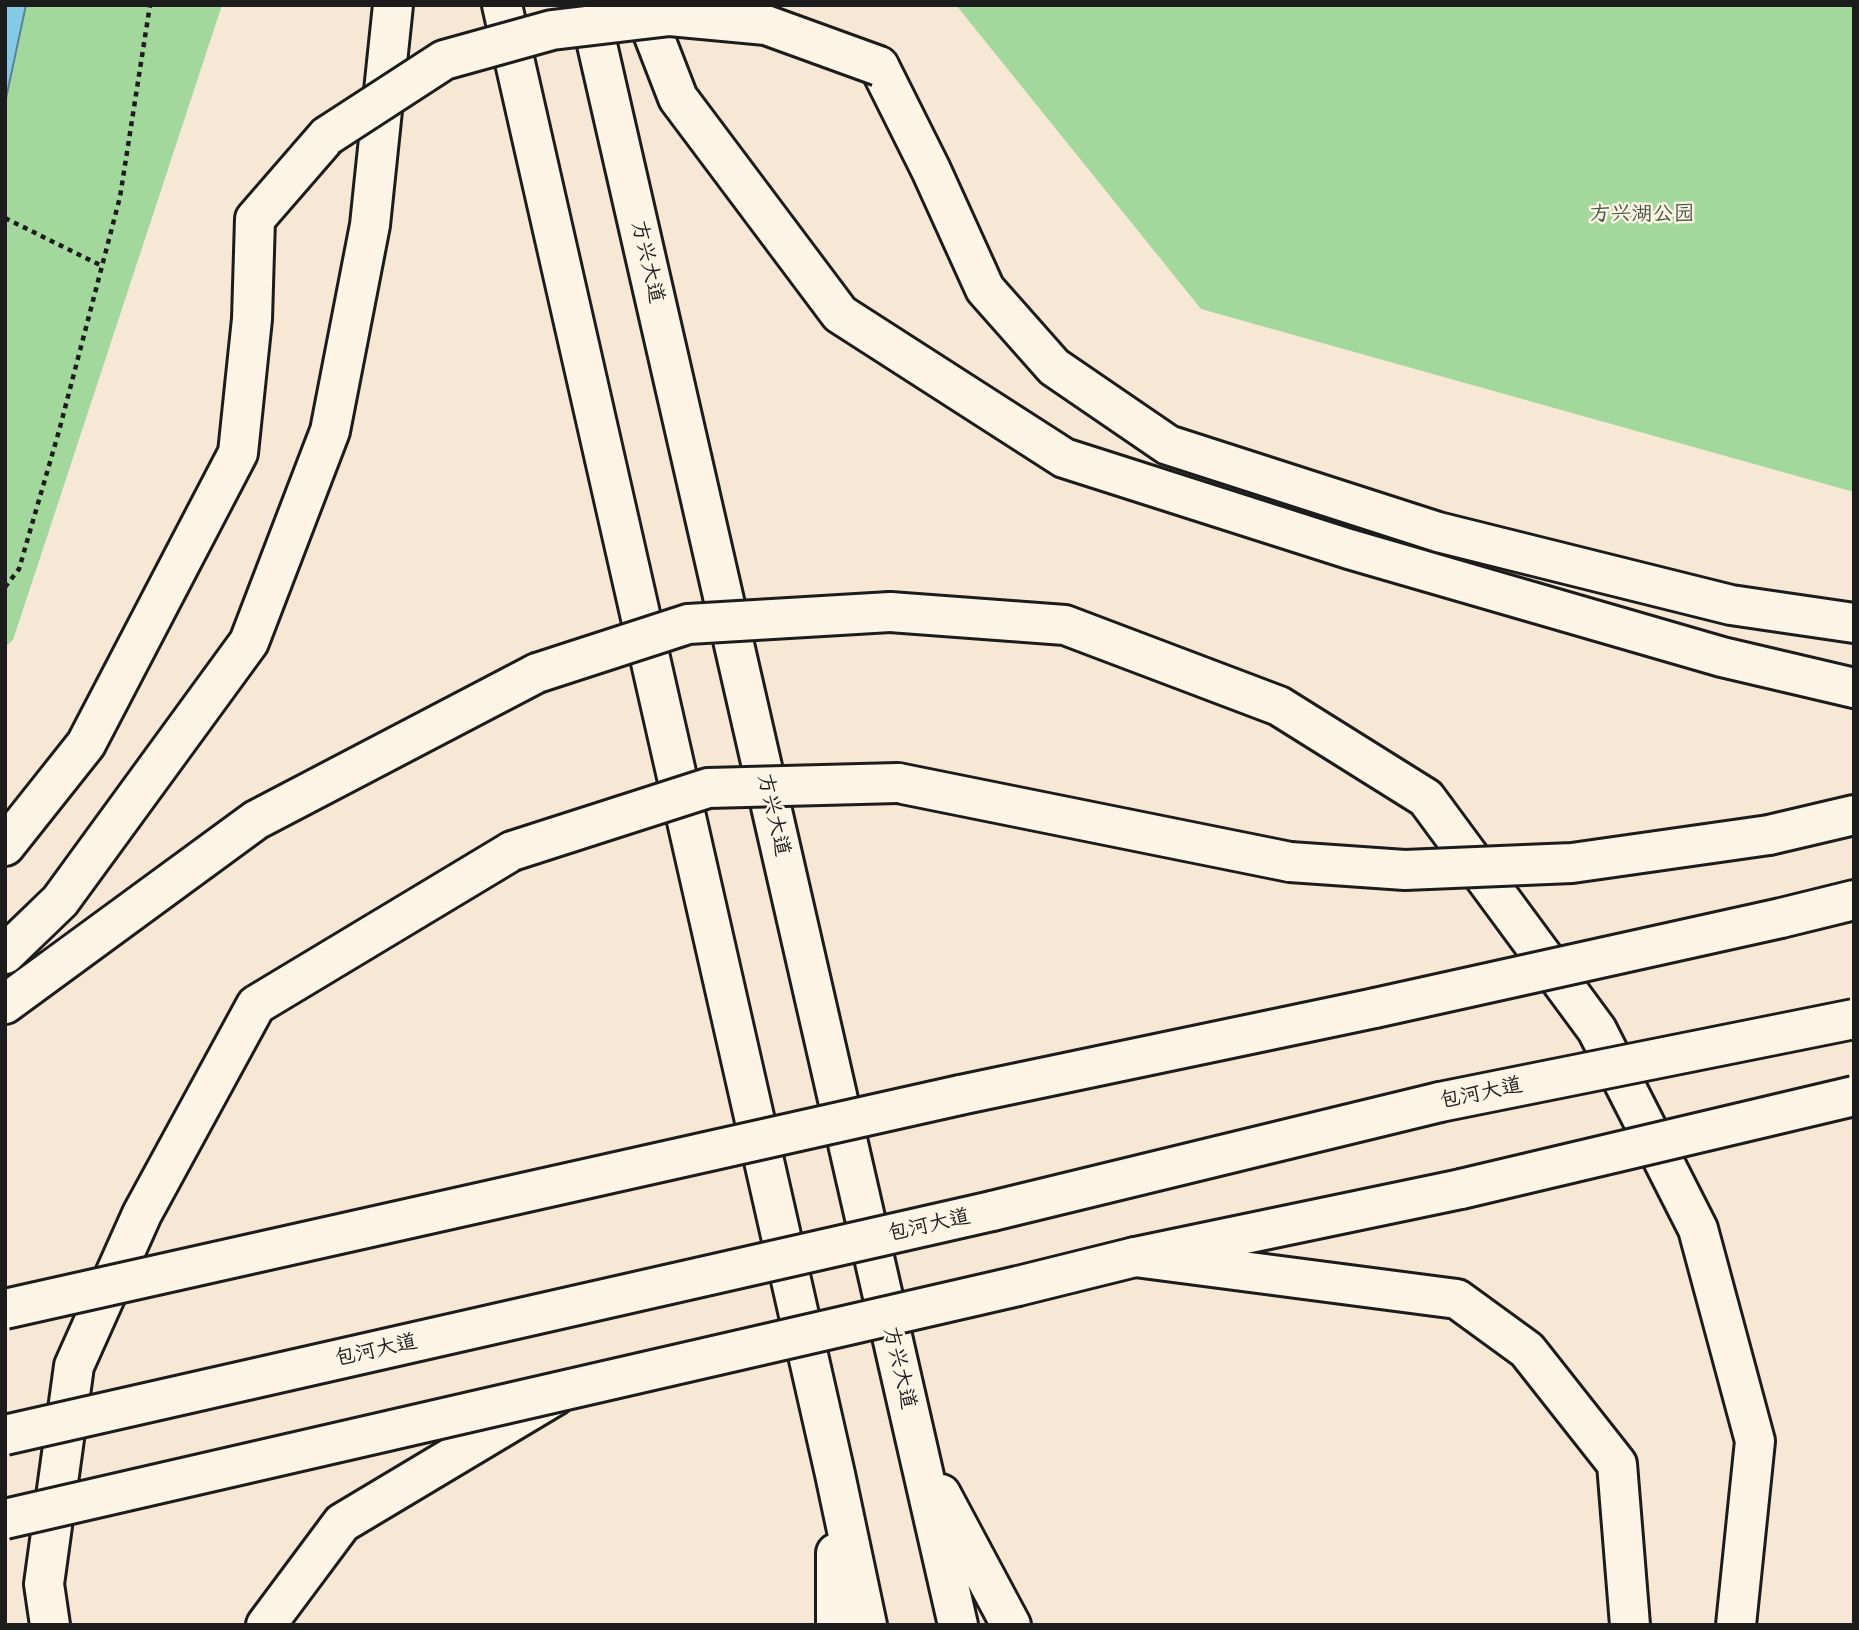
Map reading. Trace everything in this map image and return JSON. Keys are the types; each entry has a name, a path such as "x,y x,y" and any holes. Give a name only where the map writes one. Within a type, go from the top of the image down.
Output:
{"main road":[{"path":"5,954 60,901 249,642 330,430 370,225 393,5"},
{"path":"502,5 867,1625"},
{"name":"方兴大道","path":"588,5 958,1625"},
{"path":"642,5 678,98 840,314 1064,458 1349,549 1722,657 1854,688"},
{"path":"5,846 86,744 238,453 252,319 255,219 327,136 444,60 552,30 670,16 766,25 879,66 931,170 985,289 1054,367 1168,445 1438,532 1731,605 1854,623"},
{"path":"5,1004 256,820 537,673 688,624 890,612 1065,625 1279,706 1426,798 1597,1030 1698,1229 1755,1441 1737,1625"},
{"path":"50,1625 44,1584 74,1366 142,1214 256,1005 512,851 708,788 898,783 1290,862 1405,870 1572,863 1769,835 1854,815"},
{"path":"5,1309 1854,900"},
{"name":"包河大道","path":"5,1435 992,1211 1440,1102 1854,1019"},
{"path":"5,1519 1135,1257 1461,1189 1854,1096"},
{"path":"1135,1257 1457,1299 1527,1350 1618,1464 1630,1625"},
{"path":"265,1625 342,1523 565,1389"},
{"path":"917,1448 1011,1625"},
{"path":"835,1474 836,1625"}],"path":[{"path":"5,587 19,569 59,431 120,197 150,5"},
{"path":"5,218 102,266"}],"green space":[{"path":"5,5 222,5 13,640 5,647"},
{"name":"方兴湖公园","path":"956,5 1854,5 1854,492 1201,309"}],"water":[{"path":"5,5 26,5 5,103"}]}
